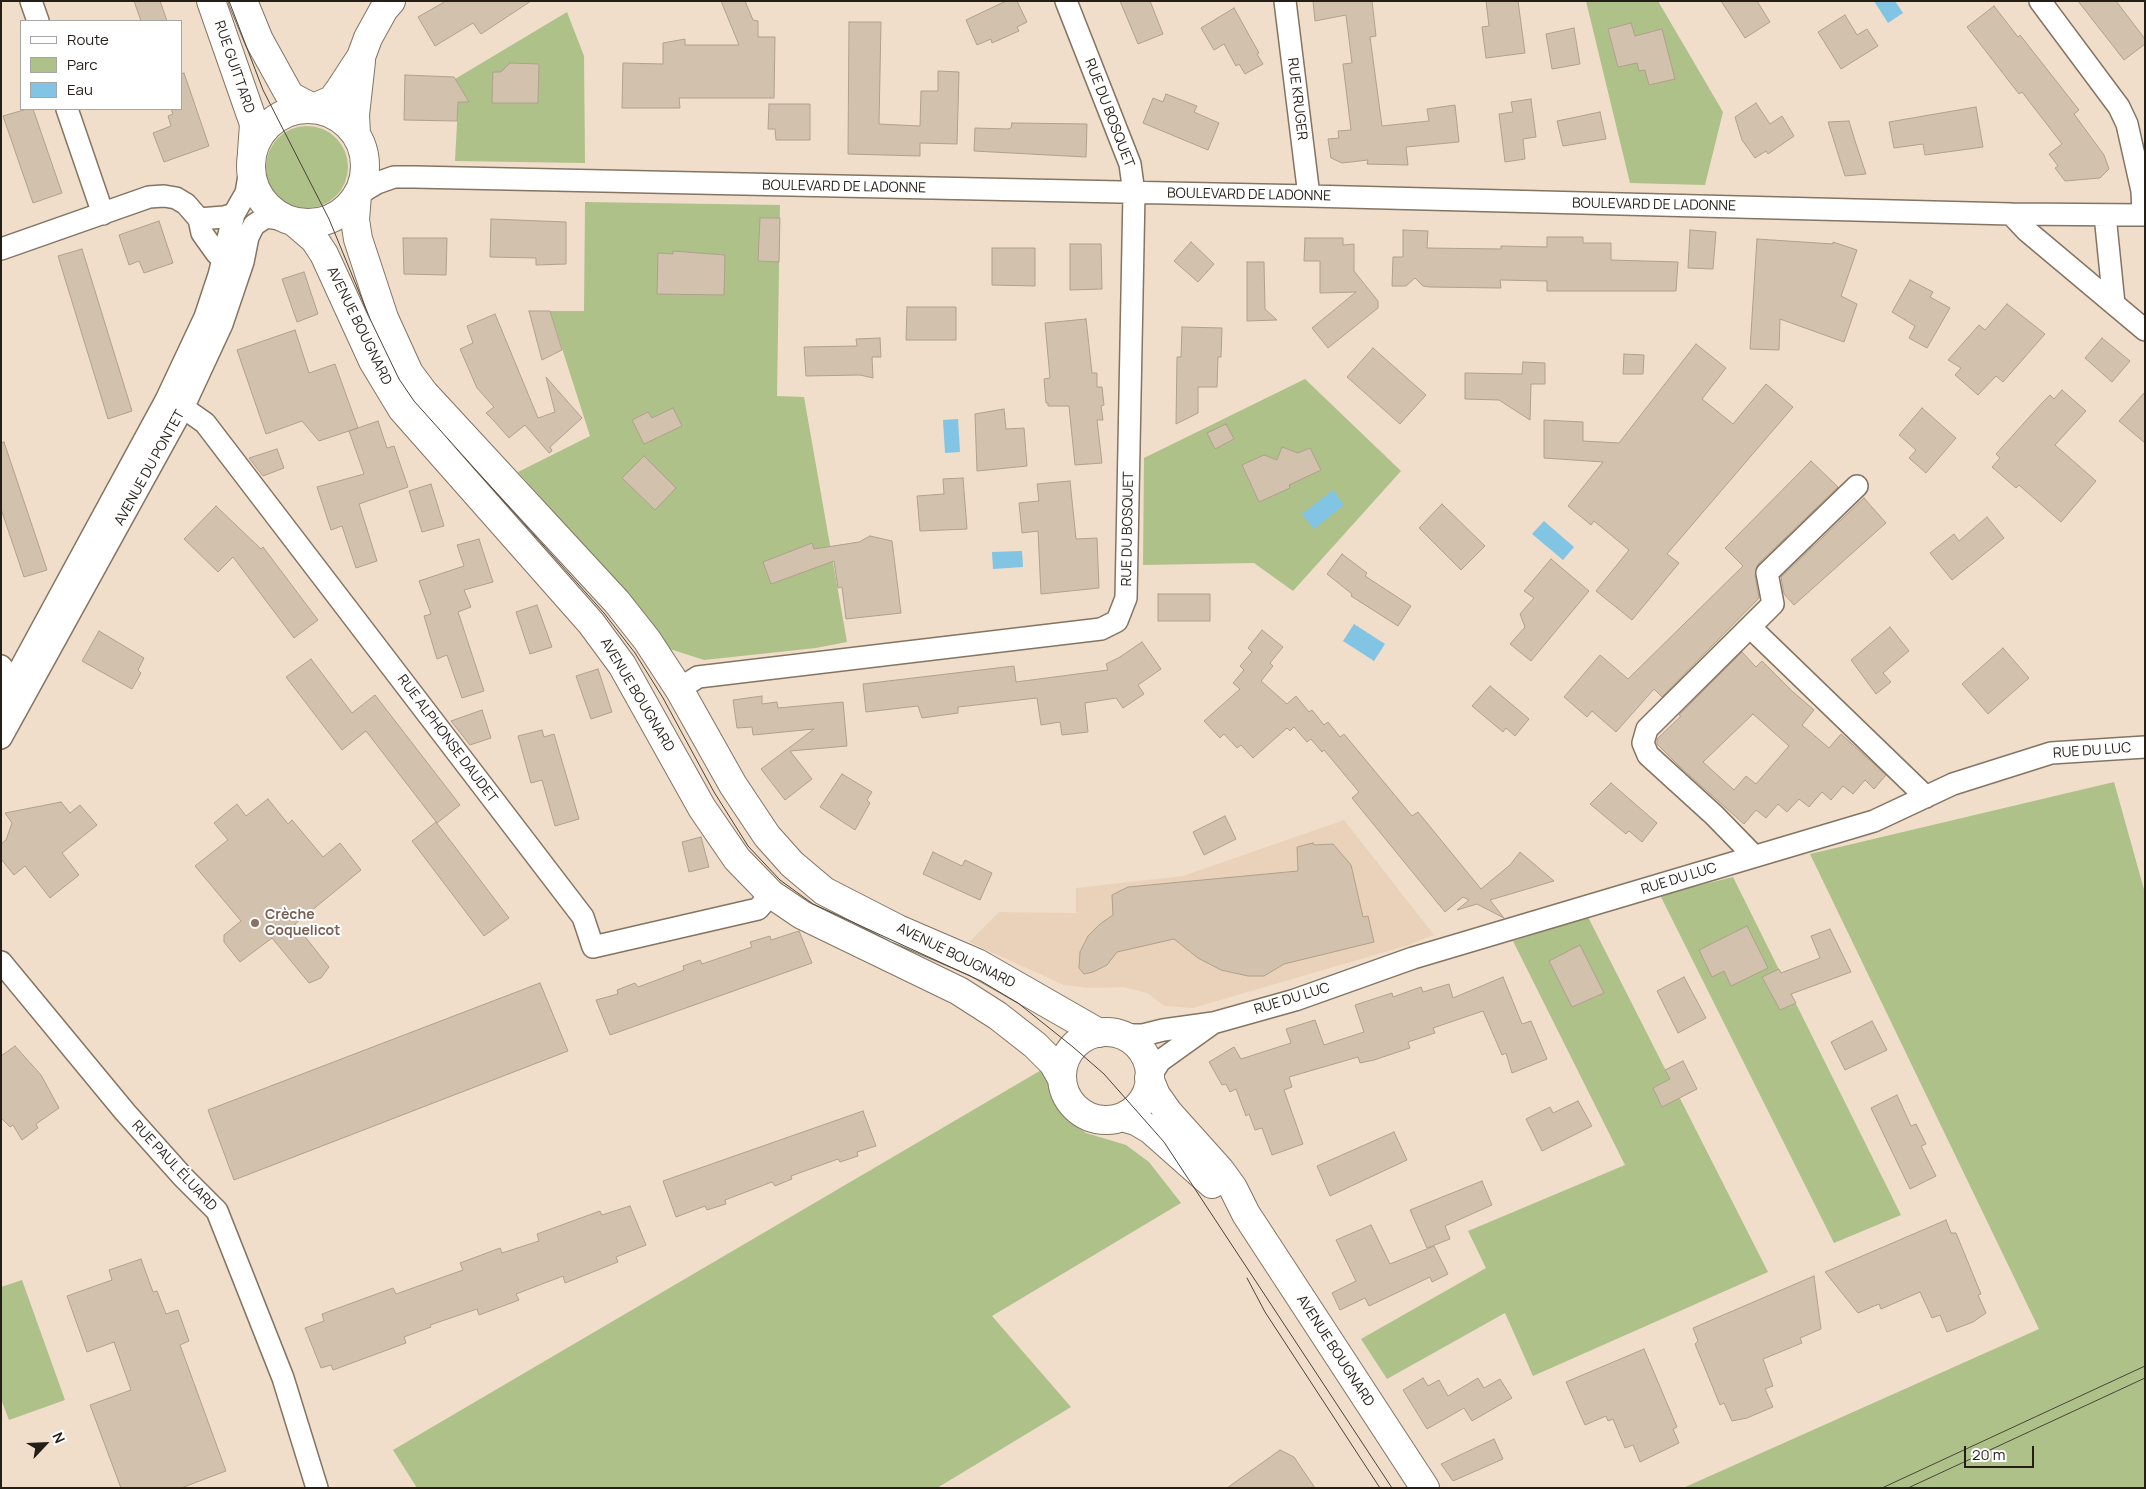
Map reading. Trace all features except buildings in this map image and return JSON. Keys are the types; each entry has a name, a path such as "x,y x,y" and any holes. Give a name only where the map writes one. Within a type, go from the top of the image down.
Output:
{"main road":[{"name":"RUE GUITTARD","path":"211,1 254,124 251,164"},
{"path":"243,1 259,40 290,96 313,108 330,113 344,121 356,134 363,149 365,164 364,180 358,195 346,210 329,220 311,223 293,221 276,213 262,200 253,183 251,164 254,146 263,130 276,118 294,110 313,108 332,100 361,56 372,31 384,9 391,1"},
{"path":"356,134 355,115 361,56"},
{"name":"AVENUE BOUGNARD","path":"358,195 355,220 358,239 384,318 410,373 424,393 617,602 647,640 679,689 733,785 767,836 792,864 824,891 898,929 976,963 1108,1034 1131,1041 1141,1051 1147,1064 1149,1078 1160,1101 1233,1188 1246,1214 1425,1488"},
{"name":"AVENUE BOUGNARD","path":"293,221 314,239 324,254 373,361 402,408 591,622 632,682 702,808 737,859 771,894 802,916 959,991 998,1016 1035,1045 1053,1063 1062,1079 1064,1092 1080,1112 1092,1118 1107,1120 1122,1117 1136,1121 1151,1130 1246,1214"},
{"path":"1062,1079 1062,1067 1066,1056 1073,1047 1084,1038 1108,1034"},
{"path":"1122,1117 1136,1108 1143,1099 1149,1078"}],"street":[{"path":"31,1 38,20"},
{"name":"RUE DU BOSQUET","path":"679,689 698,678 1101,629 1117,621 1126,598 1134,193 1130,164 1066,1"},
{"name":"RUE KRUGER","path":"1285,1 1309,196"},
{"path":"2040,1 2119,107 2129,134 2142,191 2144,215"},
{"path":"67,110 103,214"},
{"name":"AVENUE DU PONTET","path":"233,259 234,214 246,193 251,164"},
{"name":"BOULEVARD DE LADONNE","path":"358,195 377,182 394,177 414,177 1309,196 2011,214 2144,215"},
{"path":"1,249 149,197 164,196 176,198 186,204 199,219 202,233 217,254 233,259"},
{"path":"199,219 224,217 234,214"},
{"path":"2011,214 2027,231 2145,330"},
{"path":"2105,215 2114,304"},
{"name":"AVENUE DU PONTET","path":"1,704 174,404 205,317 233,259 258,221 266,217 293,221"},
{"name":"RUE ALPHONSE DAUDET","path":"174,404 205,423 583,917 593,947 758,909 771,894"},
{"path":"1754,856 1714,815 1648,755 1643,743 1647,729 1773,604 1766,573 1858,486"},
{"path":"1750,627 1926,797"},
{"name":"AVENUE DU PONTET","path":"1,738 15,677"},
{"name":"RUE DU LUC","path":"1108,1034 1144,1035 1163,1030 1213,1023 1294,1000 1413,958 1874,821 1953,784 2051,753 2145,747"},
{"name":"RUE PAUL ÉLUARD","path":"1,962 125,1112 183,1177 217,1211 283,1378 317,1488"},
{"name":"RUE DU LUC","path":"1149,1078 1160,1061 1213,1023"}],"shaded area":[{"path":"1344,820 1434,935 1409,945 1193,1008 1165,1006 1147,993 1123,987 1092,988 1064,985 969,942 999,912 1076,913 1076,888 1183,876"}],"green space":[{"path":"1586,1 1658,1 1723,112 1705,185 1630,183"},
{"path":"567,12 584,56 585,163 455,161 459,85 455,79"},
{"path":"307,126 323,129 336,138 345,151 348,167 345,183 336,196 323,205 307,208 291,205 278,196 269,183 266,167 269,151 278,138 291,129"},
{"path":"585,202 780,205 777,396 804,397 847,642 816,648 704,660 670,649 644,613 518,472 590,436 550,311 584,311"},
{"path":"1305,379 1401,471 1293,591 1254,563 1143,565 1144,458"},
{"path":"2114,782 2145,893 2145,1488 1683,1488 2039,1329 1810,854"},
{"path":"1733,877 1901,1215 1834,1243 1660,895"},
{"path":"1588,917 1768,1272 1533,1376 1505,1313 1387,1379 1361,1339 1486,1268 1468,1231 1625,1165 1513,941"},
{"path":"1043,1069 1068,1121 1086,1133 1126,1145 1149,1162 1181,1203 992,1316 1071,1407 937,1488 417,1488 393,1450"},
{"path":"22,1280 65,1400 9,1420 1,1399 1,1287"}],"water":[{"path":"1874,1 1895,1 1903,13 1888,23"},
{"path":"958,419 960,452 945,453 943,420"},
{"path":"1333,490 1344,505 1314,529 1302,514"},
{"path":"1544,521 1574,547 1563,560 1532,534"},
{"path":"1022,551 1023,567 993,569 992,552"},
{"path":"1354,624 1385,644 1374,661 1343,641"}],"tram line":[{"path":"229,1 263,90 329,219 371,321 399,379 414,401 604,613 635,653 663,698 714,792 748,846 780,880 813,904 981,981 1018,1003 1104,1074 1164,1142 1392,1488"},
{"path":"1247,1278 1265,1312 1380,1488"},
{"path":"1882,1488 2145,1366"},
{"path":"1908,1488 2145,1378"}],"place":[{"name":"Crèche Coquelicot","path":"255,923"}]}
